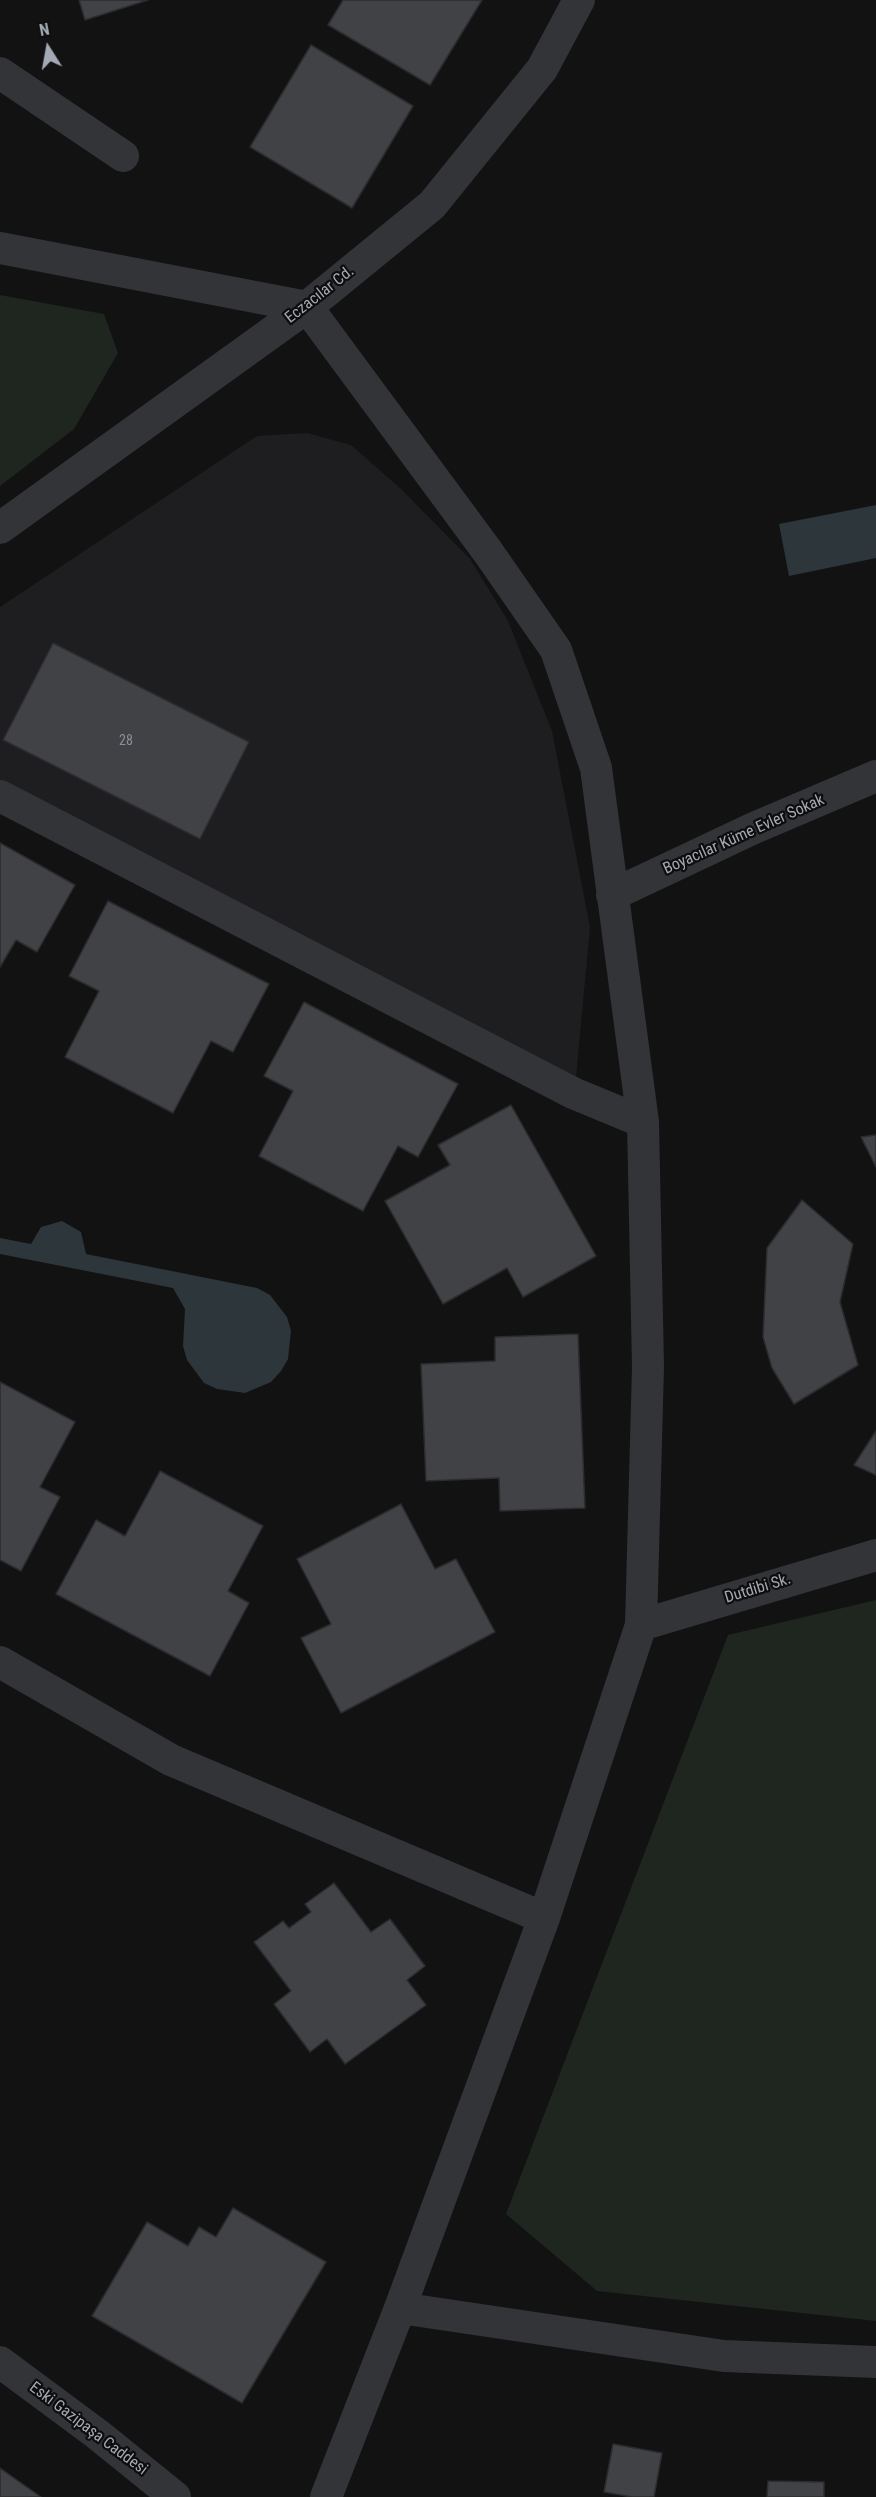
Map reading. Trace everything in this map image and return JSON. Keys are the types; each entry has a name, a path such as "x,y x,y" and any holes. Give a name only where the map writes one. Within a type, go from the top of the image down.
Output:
{"street":[{"name":"Eczacılar Cd.","path":"0,528 307,307 432,205 542,69 579,0"},
{"path":"0,73 123,156"},
{"path":"0,248 307,307 488,552 556,650 596,768 643,1122 648,1366 641,1625 544,1918 400,2308 326,2497"},
{"name":"Boyacılar Küme Evler Sokak","path":"612,895 754,828 876,776"},
{"path":"0,796 573,1093 643,1122"},
{"name":"Dutdibi Sk.","path":"641,1625 876,1555"},
{"path":"0,1662 171,1760 544,1918"},
{"path":"400,2308 724,2356 876,2362"},
{"name":"Eski Gazipaşa Caddesi","path":"0,2362 97,2434 175,2497"}],"shaded area":[{"path":"0,295 104,314 118,353 74,429 0,486"},
{"path":"307,433 351,445 401,489 470,559 508,621 552,731 590,927 576,1077 0,782 0,607 257,436"},
{"path":"876,505 876,558 789,576 779,524"},
{"path":"62,1221 81,1232 86,1254 257,1288 270,1295 287,1317 291,1331 288,1359 281,1371 271,1382 245,1393 217,1389 204,1383 187,1360 183,1346 185,1309 173,1288 0,1254 0,1238 31,1244 41,1227"},
{"path":"876,1600 876,2321 597,2291 506,2214 728,1635"}],"building":[{"path":"79,0 148,0 85,20"},
{"path":"343,0 482,0 430,85 328,25"},
{"path":"311,45 413,106 352,208 250,147"},
{"path":"53,643 249,742 200,839 3,740"},
{"path":"0,843 75,885 37,952 16,940 0,967"},
{"path":"108,901 269,984 233,1052 211,1041 173,1113 65,1057 99,991 69,976"},
{"path":"304,1002 458,1084 418,1157 398,1146 363,1211 259,1156 293,1091 264,1076"},
{"path":"511,1105 596,1256 523,1297 507,1268 443,1304 385,1201 450,1165 438,1145"},
{"path":"876,1135 876,1167 861,1137"},
{"path":"802,1200 853,1244 840,1302 858,1365 794,1404 772,1368 763,1337 767,1248"},
{"path":"578,1334 585,1508 500,1511 499,1478 426,1481 421,1364 495,1361 495,1337"},
{"path":"0,1382 75,1422 40,1487 60,1497 21,1571 0,1560"},
{"path":"876,1431 876,1475 854,1465"},
{"path":"160,1471 263,1526 228,1591 249,1603 210,1676 56,1594 96,1520 125,1536"},
{"path":"401,1504 435,1569 456,1559 495,1632 341,1713 301,1638 331,1624 297,1559"},
{"path":"334,1883 371,1932 390,1919 425,1966 407,1980 426,2005 345,2064 327,2039 310,2052 274,2004 291,1991 254,1942 283,1921 289,1928 311,1912 305,1904"},
{"path":"233,2208 326,2262 242,2403 92,2316 147,2222 188,2246 199,2227 216,2237"},
{"path":"613,2444 662,2453 654,2497 632,2497 604,2492"},
{"path":"0,2468 41,2497 0,2497"},
{"path":"768,2481 824,2482 824,2497 767,2497"}]}
